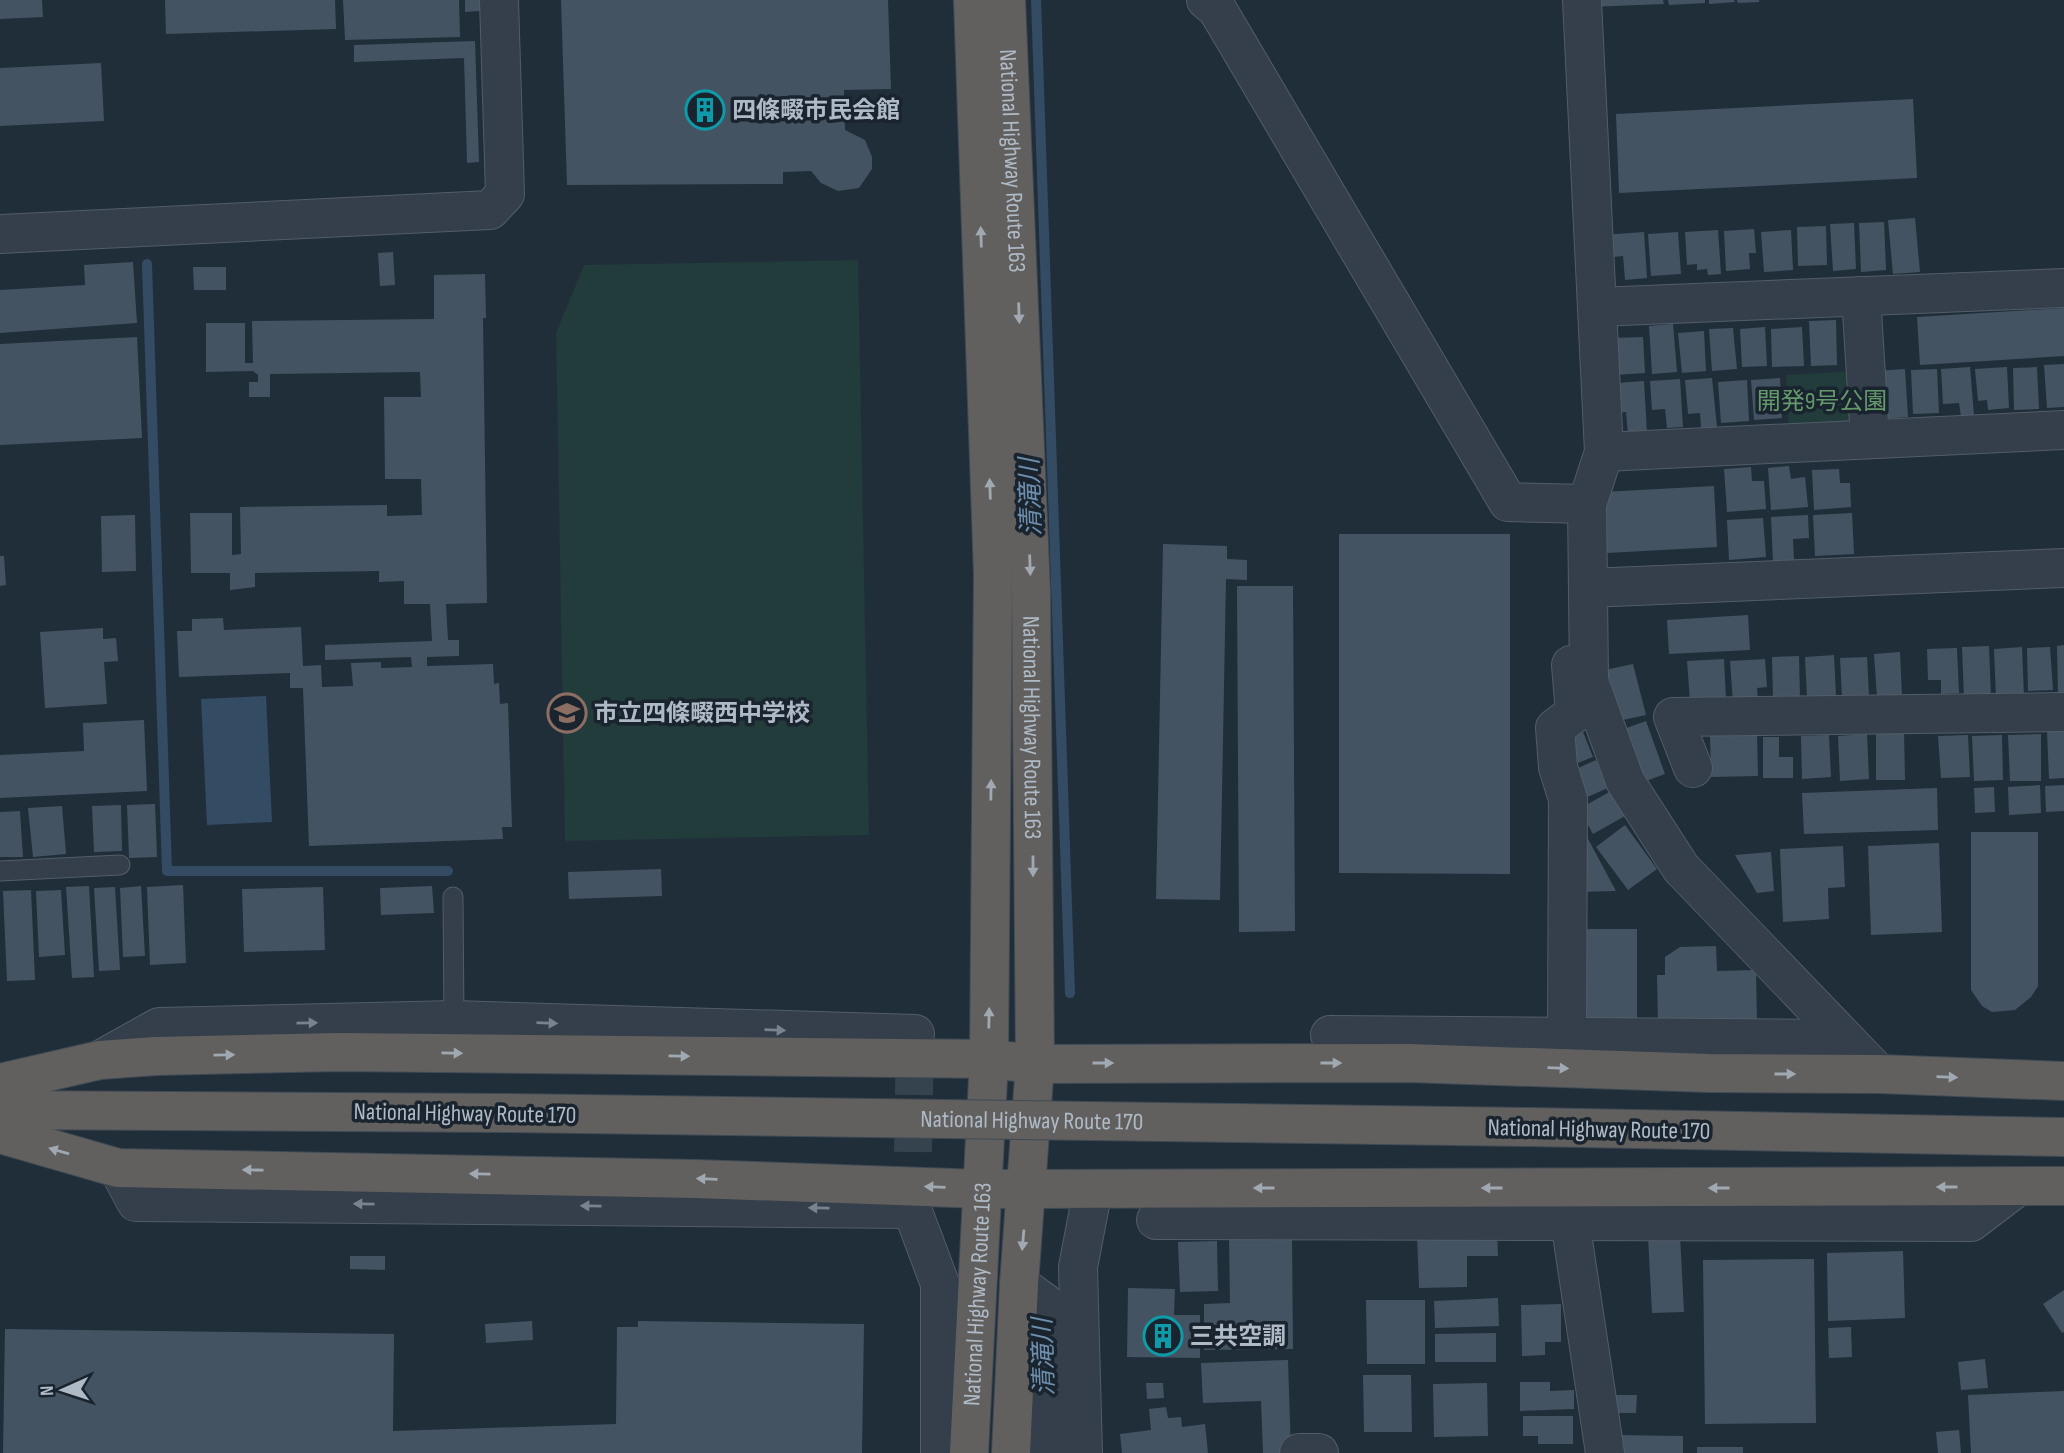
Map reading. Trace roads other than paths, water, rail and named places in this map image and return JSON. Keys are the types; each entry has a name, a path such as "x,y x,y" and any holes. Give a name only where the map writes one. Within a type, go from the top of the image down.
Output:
{"highway":[{"name":"National Highway Route 163","path":"969,1453 989,1059 993,575 973,0"},
{"name":"National Highway Route 163","path":"1006,0 1031,592 1035,1064 1019,1284 1012,1453"},
{"path":"0,1083 100,1060 339,1052 989,1059 1035,1064 1408,1063 2064,1081"},
{"name":"National Highway Route 170","path":"0,1110 505,1113 2064,1136"},
{"path":"0,1134 118,1168 696,1179 982,1189 2017,1187 2063,1190"}],"street":[{"path":"0,234 490,210 505,194 499,0"},
{"path":"1206,0 1217,9 1508,502 1587,504"},
{"path":"1582,0 1604,452 1587,504 1589,681 1625,781 1681,868 1879,1074"},
{"path":"1597,307 2064,288"},
{"path":"1861,296 1870,439"},
{"path":"1604,452 2064,430"},
{"path":"1588,588 2064,568"},
{"path":"1567,1037 1568,799 1558,767 1555,728 1575,713 1571,659 1588,632"},
{"path":"1693,768 1673,717 2064,712"},
{"path":"100,1060 159,1027 454,1020 915,1034"},
{"path":"1329,1035 1845,1039"},
{"path":"118,1168 136,1202 912,1209 940,1284 940,1453"},
{"path":"1156,1220 1971,1222 2017,1187"},
{"path":"1083,1453 1078,1267 1093,1189"},
{"path":"1570,1221 1605,1453"},
{"path":"1019,1284 1045,1303 1045,1453"},
{"path":"1299,1453 1319,1453"}],"lane":[{"path":"0,871 120,865"},
{"path":"453,897 454,1020"}],"water":[{"path":"266,696 272,822 207,825 201,699"}],"waterway":[{"name":"清滝川","path":"1036,0 1070,993"},
{"path":"147,264 167,871 448,871"}],"tunnel":[{"path":"912,1209 915,1034"}],"place":[{"name":"四條畷市民会館","path":"705,110"},
{"name":"市立四條畷西中学校","path":"567,713"},
{"name":"三共空調","path":"1163,1336"}],"park label":[{"name":"開発9号公園","path":"1822,401"}]}
